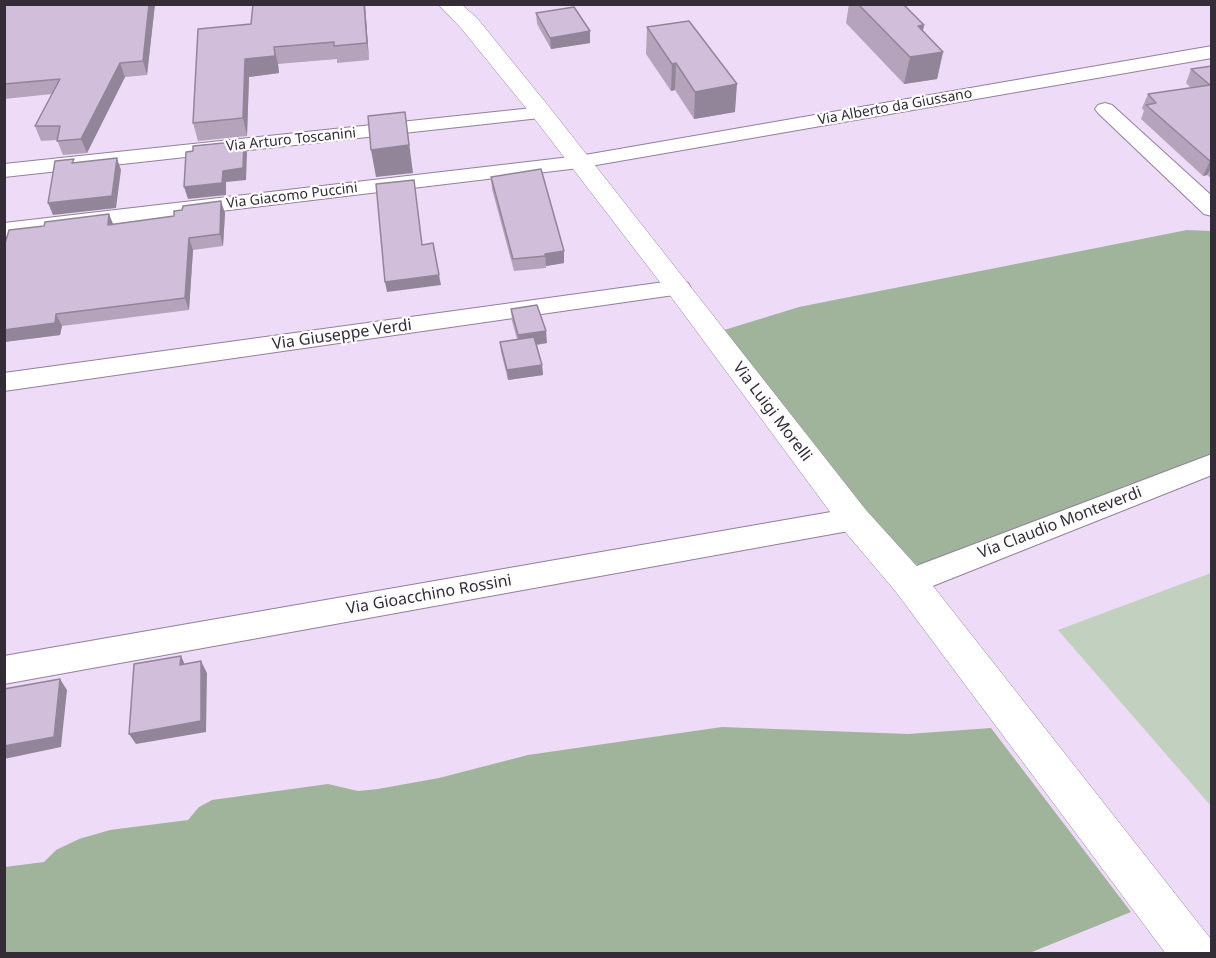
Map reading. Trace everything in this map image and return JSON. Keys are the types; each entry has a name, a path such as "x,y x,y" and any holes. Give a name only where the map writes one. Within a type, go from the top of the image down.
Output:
{"main road":[{"name":"Via Luigi Morelli","path":"448,4 474,29 542,113 679,288 854,519 909,582 1194,954"}],"street":[{"name":"Via Alberto da Giussano","path":"579,162 1212,52"},
{"path":"1105,109 1212,209"},
{"name":"Via Arturo Toscanini","path":"4,171 542,113"},
{"name":"Via Giacomo Puccini","path":"4,230 579,162"},
{"name":"Via Giuseppe Verdi","path":"4,382 679,288"},
{"name":"Via Claudio Monteverdi","path":"909,582 1212,464"},
{"name":"Via Gioacchino Rossini","path":"4,670 854,519"}],"green space":[{"path":"1187,230 1211,231 1211,459 925,567 909,562 899,553 721,331 799,307"},
{"path":"1212,573 1211,806 1058,630"},
{"path":"722,727 908,734 991,728 1131,912 1027,954 5,953 5,867 44,862 56,850 79,839 110,830 188,820 199,807 212,800 328,784 358,791 378,789 439,778 528,755"}],"building":[{"path":"4,4 149,4 143,61 120,63 81,139 57,141 60,126 35,126 60,79 4,84"},
{"path":"253,4 364,4 367,43 334,46 334,42 274,47 275,56 245,59 243,118 193,123 198,29 251,24"},
{"path":"858,4 903,4 924,25 918,26 943,52 910,57"},
{"path":"574,7 590,31 550,38 536,13"},
{"path":"689,21 737,84 695,92 676,63 672,64 647,27"},
{"path":"1212,66 1212,161 1210,161 1146,105 1156,103 1148,94 1210,85 1191,69"},
{"path":"405,112 409,145 371,150 368,116"},
{"path":"244,141 243,168 223,171 222,183 184,187 186,152 193,151 193,146"},
{"path":"117,158 112,196 48,203 55,161 74,159 72,163"},
{"path":"541,169 564,251 545,254 545,256 513,259 491,177"},
{"path":"414,180 422,245 433,243 439,275 385,282 376,184"},
{"path":"221,201 220,234 189,238 185,298 56,314 55,323 4,330 4,247 9,230 44,226 45,222 109,214 108,225 174,216 174,211 182,210 183,206"},
{"path":"537,305 546,331 518,335 511,309"},
{"path":"534,337 542,365 507,370 500,342"},
{"path":"181,656 180,665 201,661 201,721 129,734 134,664"},
{"path":"60,679 54,737 4,746 4,689"}]}
